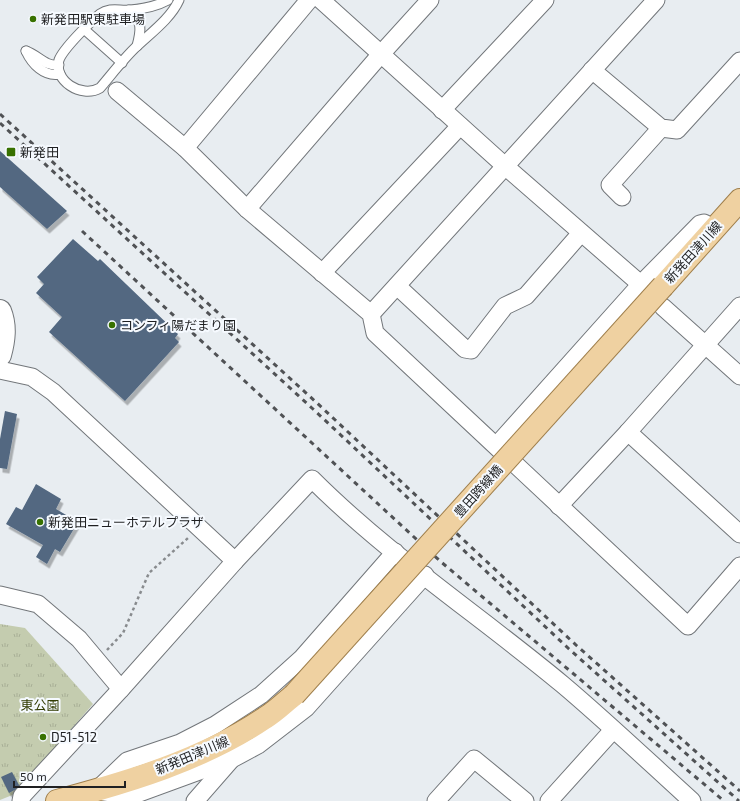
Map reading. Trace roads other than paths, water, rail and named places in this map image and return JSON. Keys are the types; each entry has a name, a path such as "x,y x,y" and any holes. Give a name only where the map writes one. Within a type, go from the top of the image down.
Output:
{"main road":[{"name":"新発田津川線","path":"653,291 740,200"},
{"name":"豊田跨線橋","path":"294,695 653,291"},
{"name":"新発田津川線","path":"57,801 96,790 174,764 225,742 266,718 294,695"}],"street":[{"path":"185,148 309,0"},
{"path":"321,0 581,233 653,291 706,345 740,376"},
{"path":"247,210 381,54 430,0"},
{"path":"442,110 545,0"},
{"path":"371,314 656,0"},
{"path":"592,70 661,128 677,130 740,61"},
{"path":"117,91 185,148 247,210 371,314 375,333 688,626 740,566"},
{"path":"322,273 460,126"},
{"path":"622,196 610,185 661,128"},
{"path":"396,286 465,349 471,350 505,306 526,296 581,233"},
{"path":"496,445 653,291"},
{"path":"559,506 628,432 740,306"},
{"path":"0,311 3,318 4,340 0,355"},
{"path":"0,370 32,378 52,392 200,527 235,561"},
{"path":"628,432 740,534"},
{"path":"21,801 22,796 121,689 235,561 312,479 335,502 395,552 562,684 692,801"},
{"path":"96,790 127,761 180,743 208,729 261,695 302,658 395,552"},
{"path":"96,790 131,796 232,759 258,745 306,708 425,575"},
{"path":"0,595 38,604 79,639 121,689"},
{"path":"549,801 613,730"},
{"path":"436,801 474,758 525,801"},
{"path":"195,801 232,759"}],"lane":[{"path":"168,0 155,5 129,10 108,10 98,16 63,53 59,70 76,90 81,92 94,91 100,88 137,46 148,38 176,7 179,0"},
{"path":"129,10 137,16 140,21 140,34 137,46"},
{"path":"85,30 122,63"}],"railway":[{"path":"0,114 317,403 576,645 740,791"},
{"path":"0,123 313,409 568,648 739,801"},
{"path":"82,231 440,561 724,801"}],"place":[{"name":"新発田駅東駐車場","path":"33,19"},
{"name":"新発田","path":"11,152"},
{"name":"コンフィ陽だまり園","path":"112,325"},
{"name":"新発田ニューホテルプラザ","path":"40,522"},
{"name":"D51-512","path":"43,737"}],"park label":[{"name":"東公園","path":"40,705"}]}
